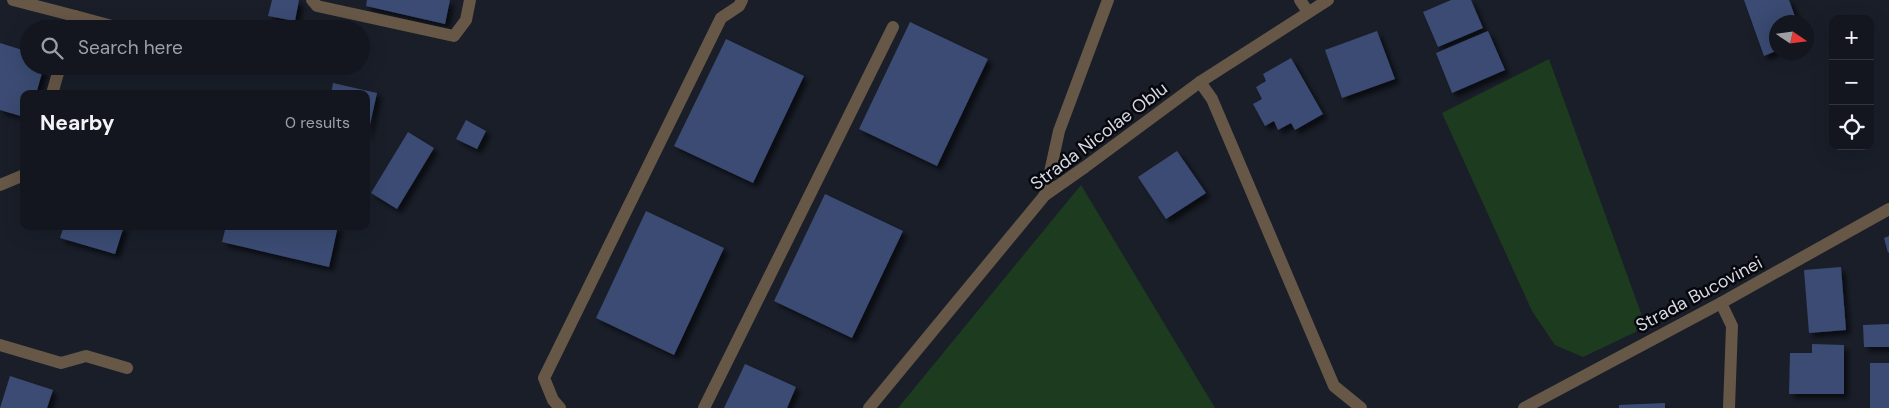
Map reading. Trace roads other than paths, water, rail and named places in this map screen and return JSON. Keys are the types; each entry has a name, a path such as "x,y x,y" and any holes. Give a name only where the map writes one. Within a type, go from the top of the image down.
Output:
{"street":[{"path":"13,0 90,20"},
{"path":"312,0 317,6 454,36 466,20 470,0"},
{"path":"560,408 553,400 544,378 721,18 739,6 742,0"},
{"path":"1044,194 1059,131 1108,0"},
{"path":"1300,0 1308,12"},
{"name":"Strada Nicolae Oblu","path":"869,408 1044,194 1085,167 1200,82 1328,0"},
{"path":"74,20 75,16"},
{"path":"704,408 893,27"},
{"path":"53,90 57,75"},
{"path":"1200,82 1212,99 1334,386 1362,408"},
{"path":"0,185 20,177"},
{"name":"Strada Bucovinei","path":"1524,408 1721,303 1889,209"},
{"path":"1721,303 1732,326 1729,408"},
{"path":"0,345 61,363 86,356 128,368"}]}
